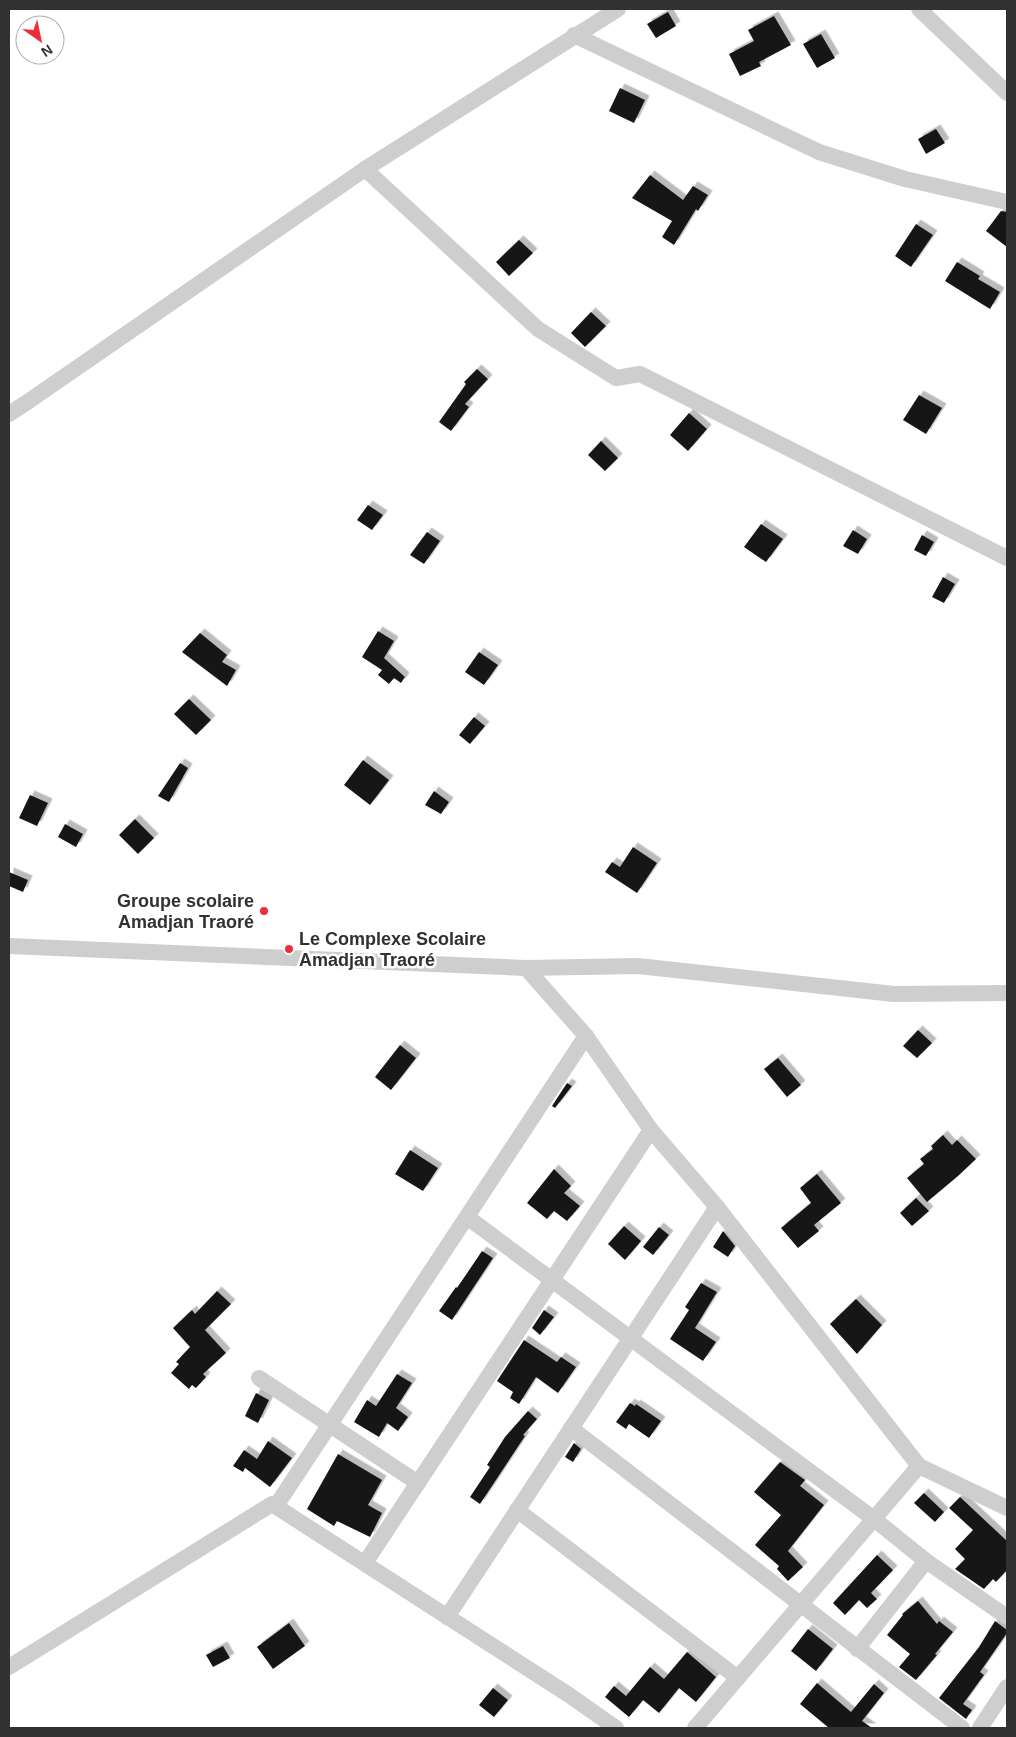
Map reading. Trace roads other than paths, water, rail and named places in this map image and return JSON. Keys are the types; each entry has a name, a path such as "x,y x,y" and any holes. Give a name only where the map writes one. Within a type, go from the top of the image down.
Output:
{"street":[{"path":"9,414 365,170 618,9"},
{"path":"919,9 1007,93"},
{"path":"574,36 819,152 905,179 1007,202"},
{"path":"365,170 538,329 616,378 640,374 1007,558"},
{"path":"9,946 526,968 638,966 894,994 1007,992"},
{"path":"526,968 586,1036 651,1130 717,1207 919,1466 1007,1508"},
{"path":"276,1506 586,1036"},
{"path":"365,1563 651,1130"},
{"path":"447,1617 717,1207"},
{"path":"467,1217 874,1519 926,1561 1007,1617"},
{"path":"259,1378 418,1483"},
{"path":"572,1428 962,1728"},
{"path":"695,1728 919,1466"},
{"path":"9,1667 272,1504 569,1695 616,1728"},
{"path":"517,1510 738,1678"},
{"path":"857,1649 926,1561"},
{"path":"980,1728 1007,1687"}],"place":[{"name":"Groupe scolaire Amadjan Traoré","path":"264,911"},
{"name":"Le Complexe Scolaire Amadjan Traoré","path":"289,949"}]}
